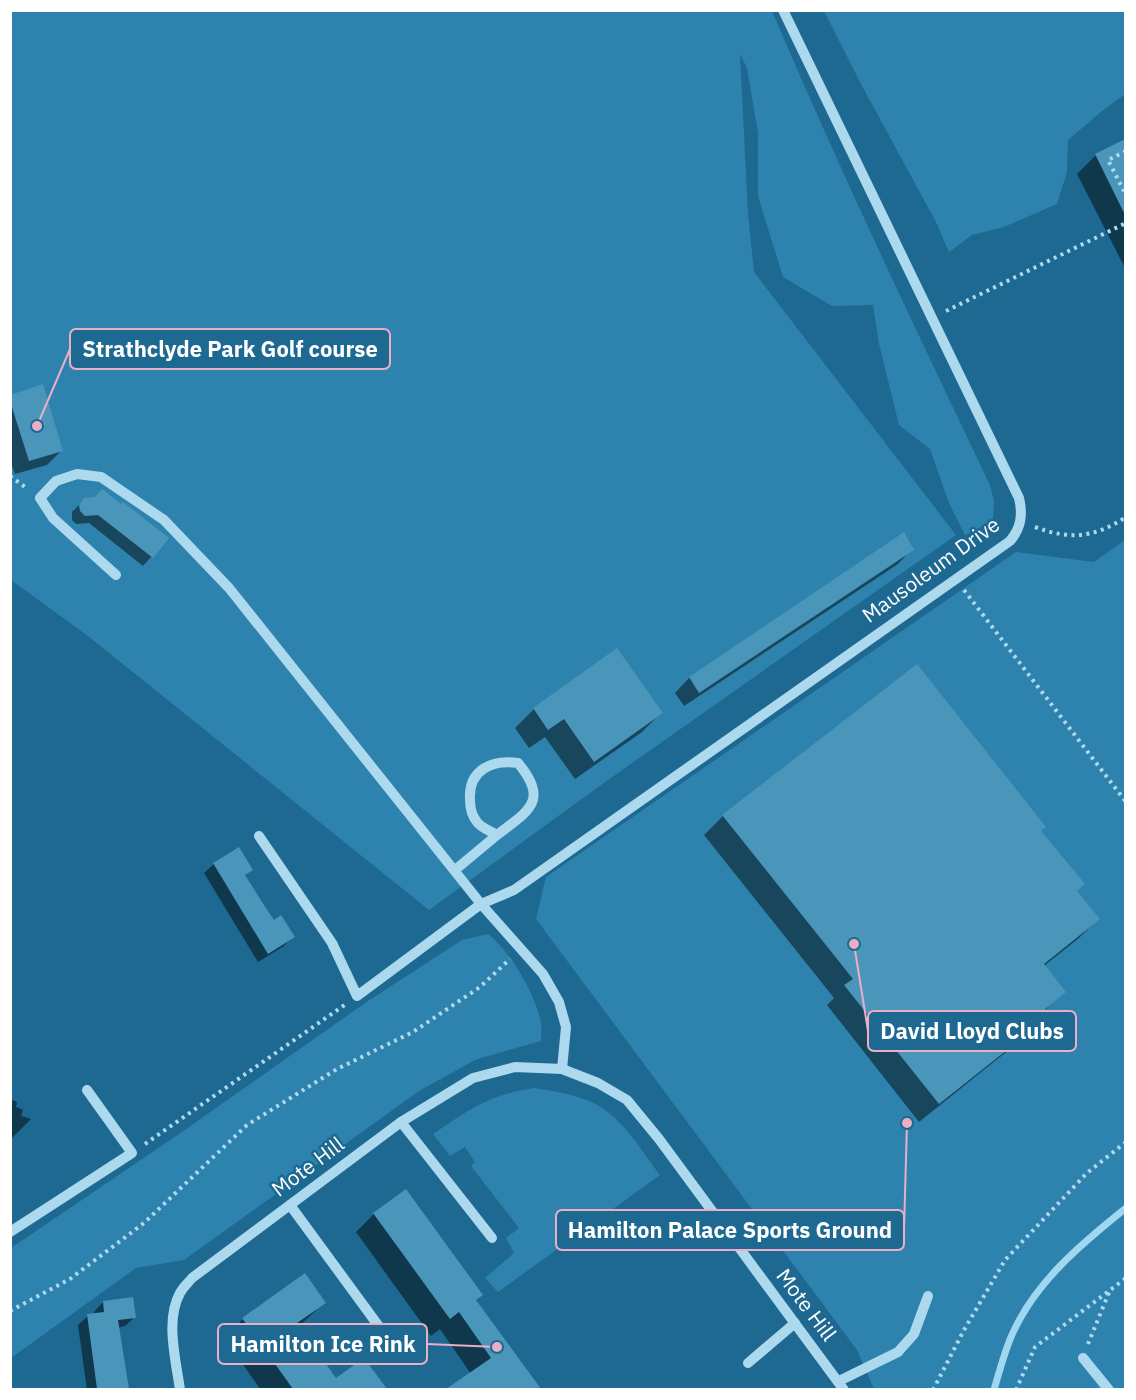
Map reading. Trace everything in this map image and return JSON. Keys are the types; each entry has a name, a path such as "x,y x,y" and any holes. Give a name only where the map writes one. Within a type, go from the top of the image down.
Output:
{"street":[{"name":"Mausoleum Drive","path":"481,904 514,890 1010,541 1017,532 1022,511 1019,498 783,10"},
{"path":"116,574 52,518 40,498 56,481 77,474 101,477 164,520 229,588 481,904 543,974 559,1002 566,1028 562,1069"},
{"path":"455,870 530,808 534,794 530,777 518,763 501,761 480,770 469,787 470,808 477,824 497,835"},
{"path":"259,836 332,943 357,996 481,904"},
{"name":"Mote Hill","path":"180,1389 173,1339 175,1307 180,1293 192,1278 401,1122 473,1078 515,1067 562,1069 598,1083 627,1100 659,1139 842,1385"},
{"path":"10,1232 132,1153 87,1090"},
{"path":"401,1122 492,1238"},
{"path":"290,1205 394,1347"},
{"path":"842,1385 898,1352 914,1334 928,1296"},
{"path":"748,1363 795,1323"},
{"path":"1083,1358 1108,1389"}],"path":[{"path":"1125,151 1108,160 1125,195"},
{"path":"933,318 1125,223"},
{"path":"1020,521 1048,532 1068,535 1092,534 1125,517"},
{"path":"955,578 1125,802"},
{"path":"10,1311 70,1279 144,1223 247,1125 337,1069 413,1032 480,987 522,949"},
{"path":"132,1153 357,996"},
{"path":"933,1389 1005,1260 1087,1173 1125,1143"},
{"path":"1016,1389 1035,1347 1125,1278"},
{"path":"1083,1358 1111,1289"}],"shaded area":[{"path":"10,11 772,11 851,190 990,485 994,501 993,521 965,535 949,503 930,449 899,425 879,344 873,305 832,306 783,277 758,196 758,133 747,68 740,54 748,213 754,272 956,535 601,785 429,910 88,636 11,580"},
{"path":"824,11 1125,11 1125,94 1068,140 1067,172 1057,204 1004,227 972,235 949,252 936,222"},
{"path":"1125,540 1125,1389 874,1389 857,1350 536,919 546,877 1016,552 1094,562"},
{"path":"488,934 505,951 528,987 541,1022 541,1041 477,1059 419,1091 184,1260 136,1268 11,1358 11,1248 179,1134 365,1003 462,940"},
{"path":"534,1088 576,1096 611,1114 629,1133 660,1175 498,1292 485,1278 514,1253 506,1238 519,1228 471,1166 475,1162 465,1147 450,1156 433,1134 480,1104 504,1095"}],"building":[{"path":"1125,139 1125,215 1095,154"},
{"path":"43,384 63,451 29,461 10,395"},
{"path":"102,489 121,504 123,502 169,538 153,558 98,515 85,516 80,511 79,505 84,498 95,497"},
{"path":"904,532 914,550 699,693 689,677"},
{"path":"617,648 663,713 594,762 564,719 548,730 533,708"},
{"path":"917,664 1046,827 1041,831 1085,884 1077,891 1100,919 1044,964 1066,992 1036,1017 1041,1023 939,1104 844,985 853,979 722,815"},
{"path":"239,847 253,870 245,875 274,920 281,915 295,937 268,954 213,863"},
{"path":"406,1189 483,1295 476,1300 541,1389 446,1389 491,1358 459,1312 450,1319 373,1213"},
{"path":"305,1273 326,1303 297,1323 336,1378 364,1358 387,1389 293,1389 242,1318"},
{"path":"133,1297 136,1318 118,1320 129,1389 97,1389 87,1314 104,1312 103,1301"}],"waterway":[{"path":"994,1390 1011,1337 1032,1299 1076,1250 1126,1208"}],"place":[{"name":"Strathclyde Park Golf course","path":"37,426"},
{"name":"David Lloyd Clubs","path":"854,944"},
{"name":"Hamilton Palace Sports Ground","path":"907,1123"},
{"name":"Hamilton Ice Rink","path":"497,1347"}]}
